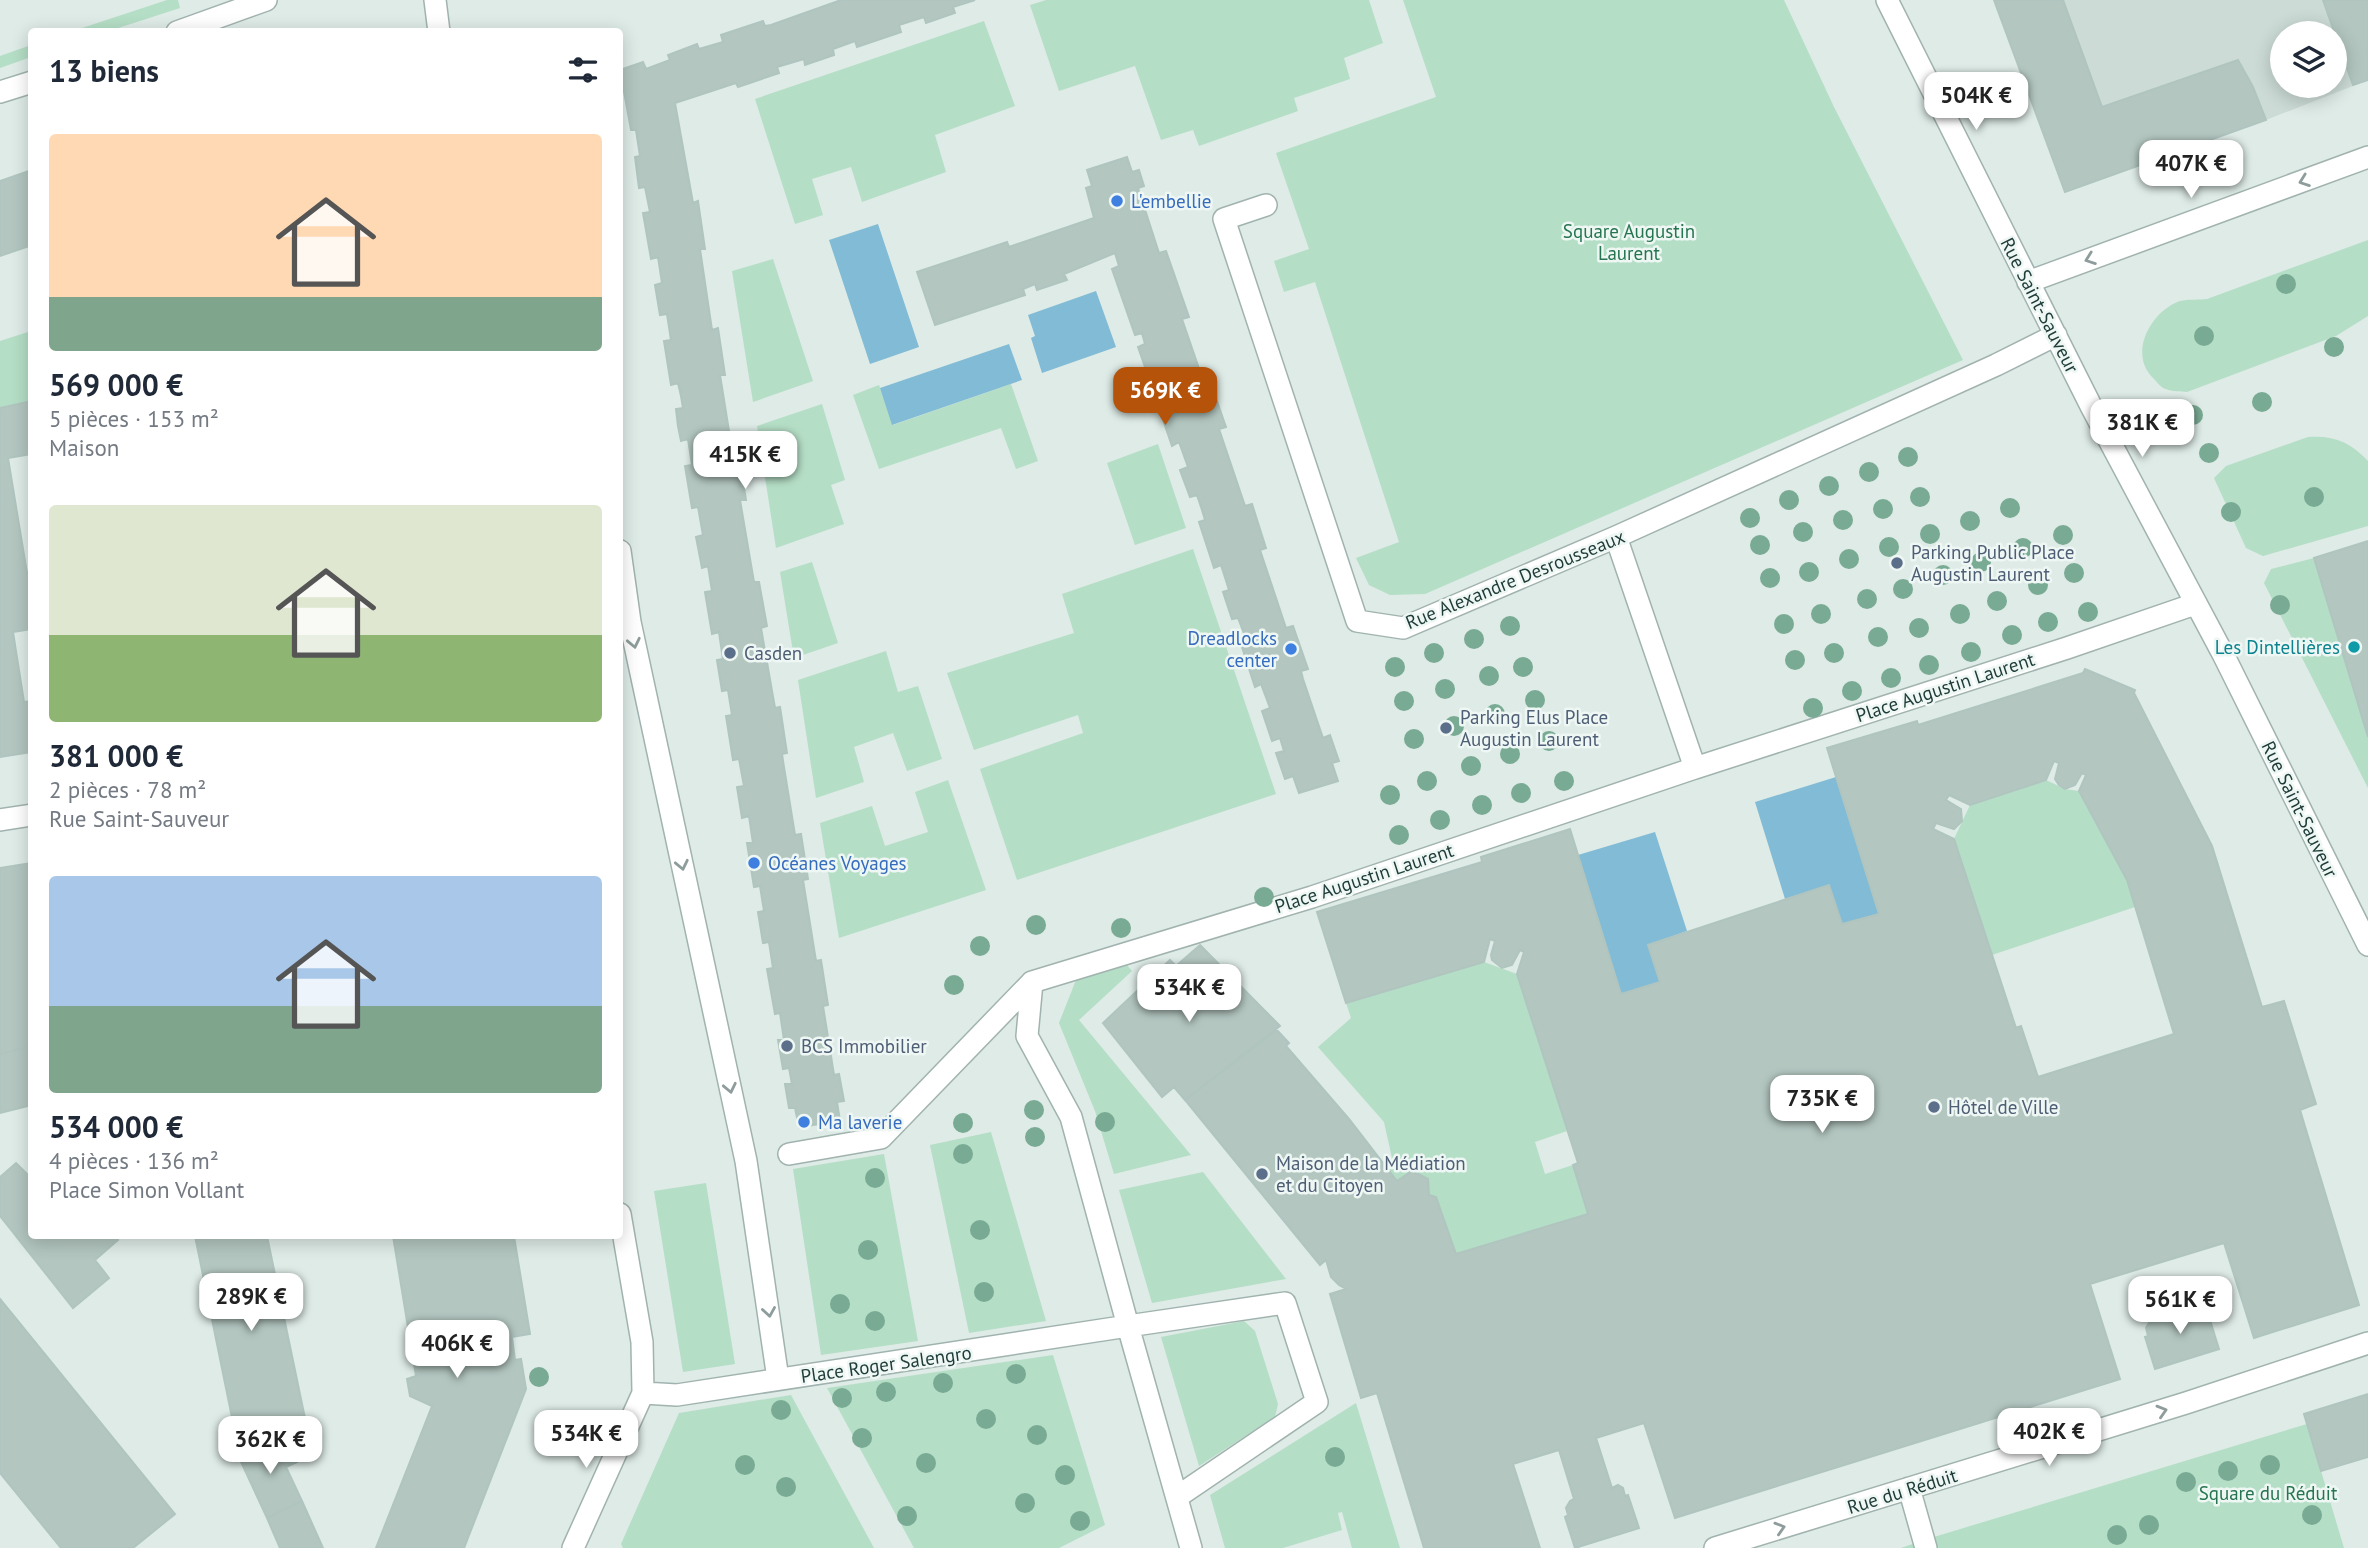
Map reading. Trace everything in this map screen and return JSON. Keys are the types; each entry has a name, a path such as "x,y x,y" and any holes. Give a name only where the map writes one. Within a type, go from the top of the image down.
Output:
{"street":[{"path":"435,0 438,28"},
{"name":"Rue Saint-Sauveur","path":"1887,0 2028,282 2223,654 2367,940"},
{"path":"187,28 255,2"},
{"path":"0,92 28,83"},
{"path":"2028,282 2368,158"},
{"name":"Rue Alexandre Desrousseaux","path":"1266,205 1224,219 1357,621 1403,628 1616,537 1996,365 2056,335"},
{"path":"1616,537 1695,768"},
{"path":"623,572 630,622 746,1161 778,1379"},
{"name":"Place Augustin Laurent","path":"789,1154 881,1138 1032,982 1312,897 2195,604"},
{"path":"0,820 28,816"},
{"path":"1032,982 1027,1037 1071,1117 1191,1548"},
{"path":"573,1548 640,1401 642,1342 623,1231"},
{"name":"Place Roger Salengro","path":"640,1401 1286,1303 1317,1402 1177,1497"},
{"name":"Rue du Réduit","path":"1715,1548 2186,1403 2368,1343"},
{"path":"1909,1488 1926,1548"}],"shaded area":[{"path":"1994,0 2368,0 2368,80 2347,88 2347,21 2270,21 2270,98 2322,98 2065,192"}],"green space":[{"path":"167,0 178,0 180,8 118,28 82,28"},
{"path":"1046,0 1369,0 1383,43 1344,58 1350,79 1294,98 1298,111 1199,146 1193,130 1161,140 1135,66 1059,91 1030,5"},
{"name":"Square Augustin Laurent","path":"1403,0 1784,0 1834,107 1963,360 1425,594 1390,595 1369,585 1356,558 1399,542 1315,282 1284,292 1274,261 1309,249 1276,153 1436,97"},
{"path":"984,21 1015,106 935,135 946,172 862,202 851,167 812,179 823,215 795,224 755,99"},
{"path":"28,46 28,58 0,68 0,56"},
{"path":"2368,240 2368,316 2336,336 2187,392 2171,391 2162,387 2146,369 2143,346 2146,334 2152,323 2169,306 2183,300 2207,299"},
{"path":"773,259 813,381 753,402 732,271"},
{"path":"28,332 28,402 0,408 0,341"},
{"path":"1011,384 1038,461 1016,469 1001,428 879,469 853,395 879,385 893,425"},
{"path":"822,404 845,480 831,485 844,524 776,548 757,426"},
{"path":"2308,437 2326,437 2341,441 2368,461 2368,526 2263,556 2246,548 2214,478 2226,466"},
{"path":"1158,444 1186,528 1135,545 1107,463"},
{"path":"1193,549 1276,794 1017,880 980,769 1083,733 1078,715 974,750 947,673 1074,633 1062,594"},
{"path":"2314,558 2368,737 2368,788 2264,583 2271,569"},
{"path":"812,562 838,643 794,658 780,572"},
{"path":"886,651 898,692 918,686 942,759 907,771 893,733 854,747 864,782 816,798 798,680"},
{"path":"948,780 986,890 839,938 820,823 872,806 885,846 928,832 915,792"},
{"path":"2046,780 2065,789 2079,791 2127,880 2135,907 1992,955 1954,839 1970,805"},
{"path":"1484,962 1517,974 1567,1131 1535,1142 1545,1174 1573,1165 1588,1214 1456,1254 1436,1197 1429,1195 1428,1179 1412,1171 1397,1181 1384,1164 1392,1158 1384,1122 1318,1047 1351,1018 1346,1003"},
{"path":"1127,965 1132,971 1079,1020 1191,1155 1114,1174 1095,1111 1059,1023 1076,980"},
{"path":"991,1132 1046,1321 969,1333 930,1145"},
{"path":"884,1154 918,1341 821,1355 793,1169"},
{"path":"1203,1172 1286,1279 1152,1303 1119,1190"},
{"path":"706,1183 735,1364 683,1372 654,1191"},
{"path":"1244,1321 1255,1331 1278,1404 1275,1417 1199,1466 1161,1337"},
{"path":"1053,1355 1105,1525 1059,1548 914,1548 827,1388"},
{"path":"791,1395 874,1548 623,1548 621,1544 679,1413"},
{"path":"1356,1403 1400,1548 1352,1548 1342,1512 1338,1513 1342,1530 1283,1548 1225,1548 1210,1495"},
{"name":"Square du Réduit","path":"2307,1424 2344,1548 1901,1548 1924,1540"}],"water":[{"path":"878,224 919,347 870,364 829,240"},
{"path":"1096,291 1116,347 1042,373 1031,338 1035,336 1028,315"},
{"path":"1009,344 1022,380 892,425 880,388"},
{"path":"1836,777 1879,914 1842,924 1829,885 1785,899 1755,802"},
{"path":"1655,832 1687,931 1648,945 1660,982 1621,994 1578,855"}],"building":[{"path":"841,0 975,0 953,7 955,13 926,23 924,17 899,25 901,32 857,47 855,41 833,49 834,55 805,65 804,59 777,67 779,73 738,87 736,83 675,103 693,203 698,201 705,249 700,249 712,330 718,328 725,375 720,375 733,456 739,455 746,500 740,500 754,582 759,582 767,626 761,628 775,708 780,707 787,753 782,754 795,835 801,834 808,879 803,880 816,961 821,960 828,1005 823,1006 834,1075 839,1074 844,1101 837,1102 840,1121 799,1127 795,1108 789,1108 785,1084 792,1084 789,1068 783,1069 778,1040 784,1040 780,1013 775,1014 767,969 773,968 769,942 763,943 758,912 764,911 760,886 754,887 747,843 753,843 749,816 742,818 737,787 744,786 739,759 733,760 726,716 732,715 728,690 722,691 717,660 723,659 719,632 712,634 705,592 712,591 708,566 702,568 696,537 703,535 698,507 692,508 685,466 692,465 688,439 681,441 678,426 676,409 683,408 678,383 671,385 664,341 671,340 667,314 660,315 655,285 662,283 658,257 651,259 643,213 650,212 645,187 639,188 635,157 640,156 636,130 631,130 623,86 623,69 643,62 646,69 670,60 668,55 697,44 699,49 723,42 721,35 763,21 765,26"},
{"path":"1994,0 2063,0 2102,107 2238,60 2253,87 2266,120 2065,192"},
{"path":"2323,0 2368,0 2368,80 2353,85 2347,68 2347,21 2330,21"},
{"path":"1127,157 1132,172 1139,170 1144,186 1138,188 1159,253 1166,251 1189,317 1182,319 1205,386 1211,384 1226,427 1219,429 1245,506 1252,504 1266,548 1260,550 1286,628 1293,626 1308,669 1301,671 1323,738 1330,735 1339,761 1332,763 1338,781 1299,793 1293,776 1285,779 1276,753 1284,751 1280,738 1272,741 1262,711 1270,708 1261,684 1255,687 1241,644 1247,642 1245,636 1238,618 1232,619 1223,592 1229,590 1221,565 1214,568 1199,522 1205,520 1197,495 1190,497 1180,470 1188,467 1179,442 1172,446 1157,402 1164,399 1156,376 1149,378 1138,347 1145,344 1142,333 1135,335 1112,269 1119,266 1115,253 1064,274 1067,280 1037,290 1035,284 1023,289 1025,295 935,325 917,272 1007,242 1009,247 1094,218 1086,188 1092,186 1087,170"},
{"path":"28,171 28,246 0,256 0,181"},
{"path":"28,402 28,455 8,458 28,573 28,630 13,632 24,702 28,702 28,753 0,757 0,408"},
{"name":"Les Dintellières","path":"2368,541 2368,737 2314,558"},
{"name":"Hôtel de Ville","path":"2085,669 2135,690 2134,693 2212,846 2262,1007 2284,1001 2316,1104 2300,1110 2359,1305 2254,1338 2224,1243 2090,1284 2120,1379 1675,1518 1644,1423 1596,1438 1612,1488 1618,1485 1623,1488 1625,1496 1628,1495 1639,1528 1575,1548 1565,1517 1568,1515 1566,1508 1574,1499 1559,1450 1513,1464 1540,1548 1424,1548 1377,1393 1361,1398 1330,1294 1346,1289 1331,1277 1326,1260 1320,1265 1185,1100 1277,1030 1289,1043 1286,1046 1349,1119 1397,1181 1412,1171 1428,1179 1429,1195 1436,1197 1456,1254 1588,1214 1573,1165 1578,1163 1517,974 1524,952 1520,950 1512,965 1502,968 1492,960 1495,941 1490,939 1484,962 1346,1003 1317,912 1482,862 1481,857 1570,829 1621,994 1660,982 1648,945 1829,885 1842,924 1879,914 1827,748 1917,721 1918,725 2083,673","holes":["2054,761 2059,763 2055,779 2065,789 2075,785 2082,773 2086,775 2079,791 2127,880 2174,1034 2038,1077 2021,1026 2016,1028 1954,839 1933,829 1936,823 1954,829 1962,821 1961,809 1946,800 1949,795 1970,805 2046,780"]},
{"path":"28,864 28,1047 0,1054 0,868"},
{"path":"1200,945 1280,1026 1185,1100 1174,1087 1162,1097 1103,1023 1170,960 1176,966"},
{"path":"28,1047 28,1106 0,1113 0,1054"},
{"path":"16,1163 28,1175 28,1239 118,1240 95,1260 109,1278 73,1308 0,1216 0,1177"},
{"path":"196,1239 268,1239 306,1423 236,1437"},
{"path":"393,1239 514,1239 530,1334 512,1337 515,1360 521,1359 526,1389 464,1548 376,1548 432,1406 410,1396 407,1379 416,1376"},
{"path":"0,1299 175,1514 133,1548 61,1548 0,1473"},
{"path":"2190,1304 2191,1308 2203,1311 2205,1318 2209,1317 2219,1349 2155,1369 2145,1337 2148,1336 2146,1328 2153,1320 2151,1316"},
{"path":"2368,1394 2368,1457 2321,1471 2304,1414"},
{"path":"269,1436 275,1450 278,1449 282,1456 292,1451 297,1462 286,1467 302,1501 267,1518 236,1451"},
{"path":"302,1501 323,1548 280,1548 267,1518"}],"place":[{"name":"L'embellie","path":"1117,201"},
{"name":"Parking Public Place Augustin Laurent","path":"1897,563"},
{"name":"Les Dintellières","path":"2354,647"},
{"name":"Dreadlocks center","path":"1291,649"},
{"name":"Casden","path":"730,653"},
{"name":"Parking Elus Place Augustin Laurent","path":"1446,728"},
{"name":"Océanes Voyages","path":"754,863"},
{"name":"BCS Immobilier","path":"787,1046"},
{"name":"Hôtel de Ville","path":"1934,1107"},
{"name":"Ma laverie","path":"804,1122"},
{"name":"Maison de la Médiation et du Citoyen","path":"1262,1174"}]}
